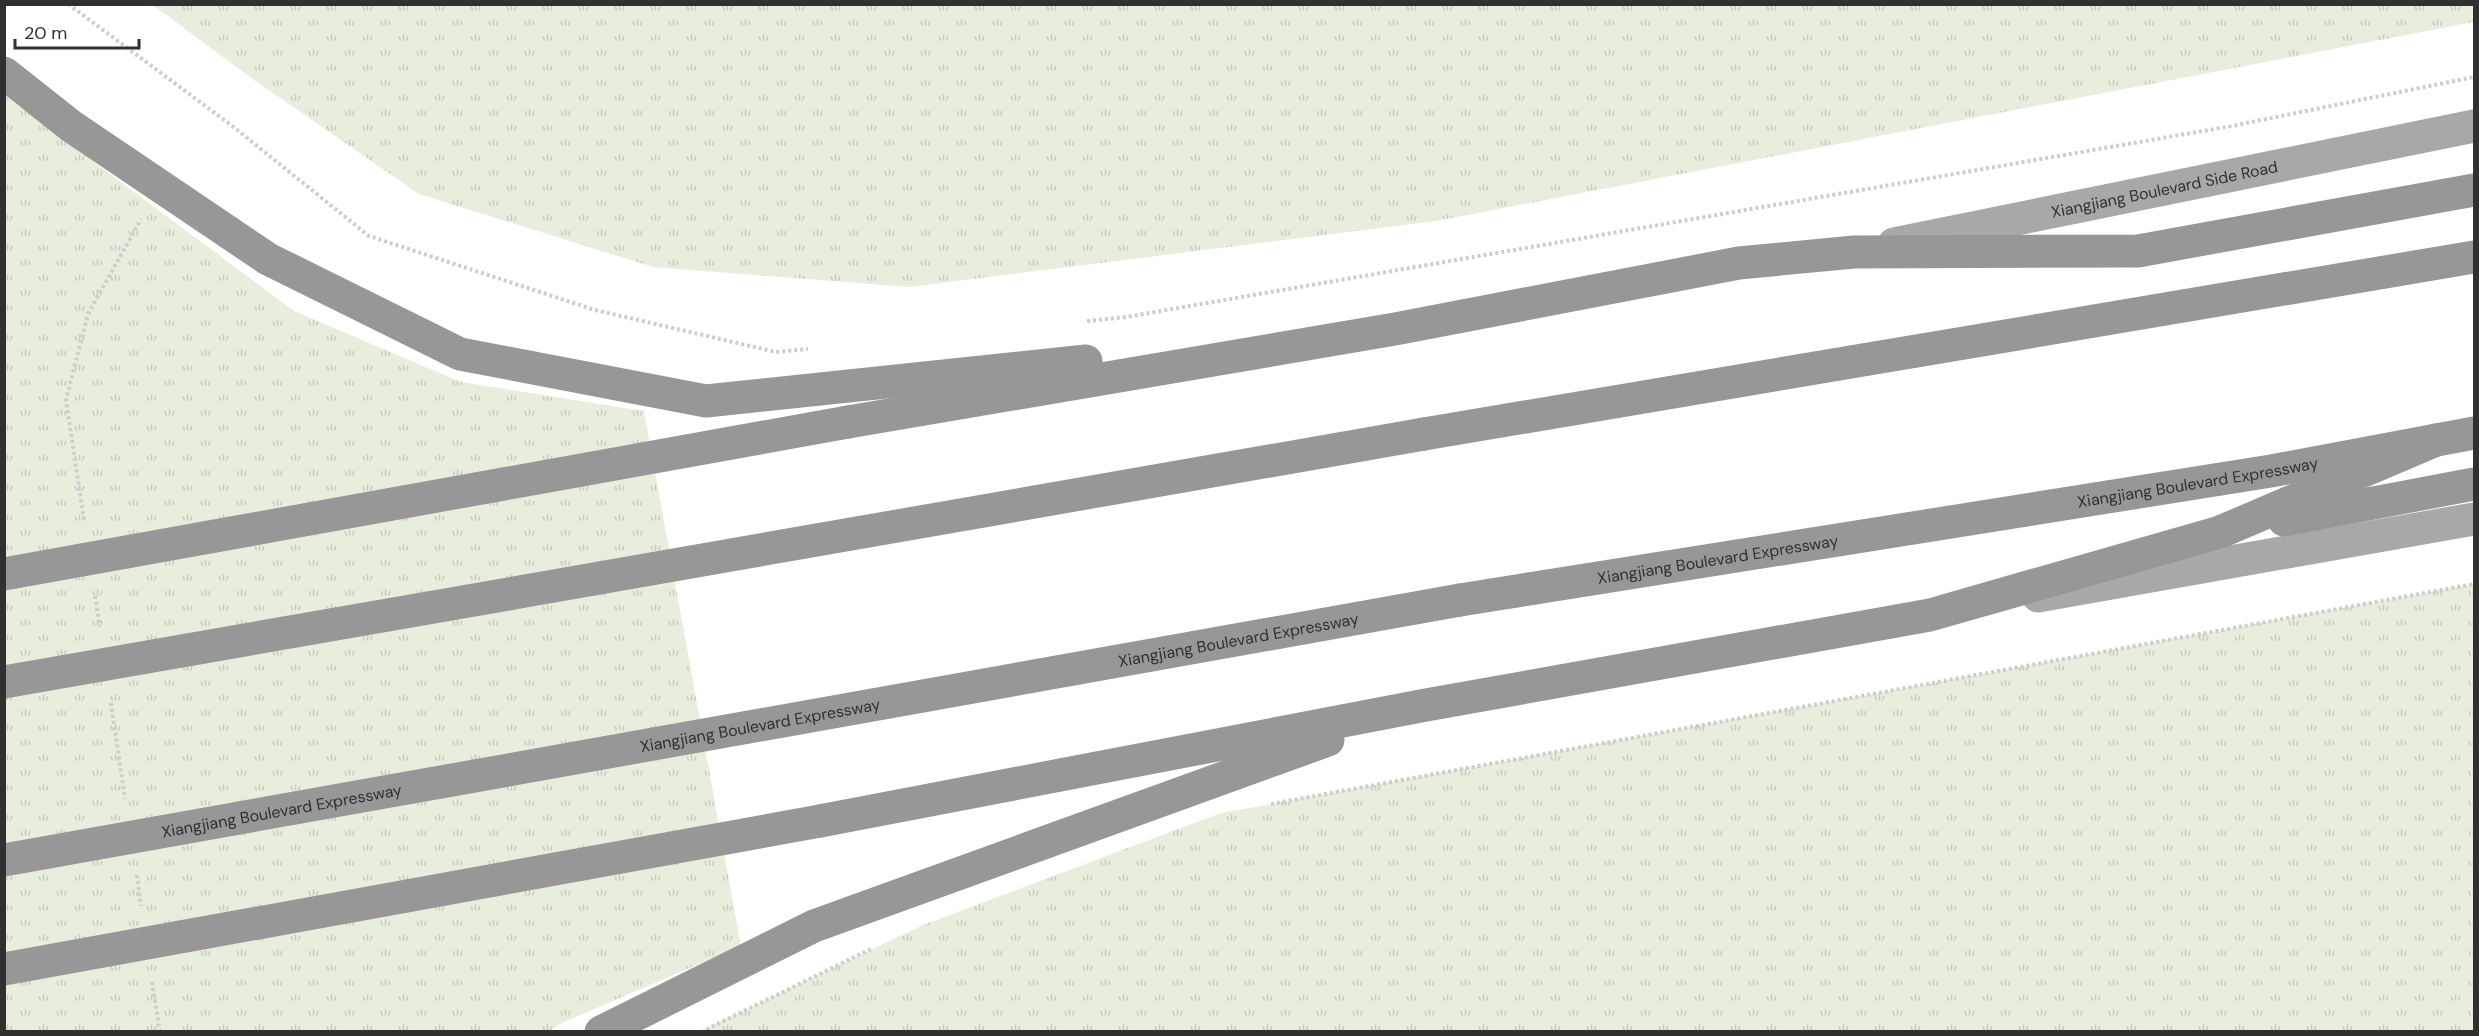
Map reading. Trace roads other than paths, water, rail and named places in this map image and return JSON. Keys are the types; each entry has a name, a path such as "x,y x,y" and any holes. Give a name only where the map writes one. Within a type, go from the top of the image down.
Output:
{"highway":[{"path":"4,73 71,126 268,259 460,354 706,401 1395,329"},
{"path":"4,574 848,422 1395,329 1738,262 1854,252 2138,251 2475,190"},
{"path":"4,682 1424,435 2475,257"},
{"name":"Xiangjiang Boulevard Expressway","path":"4,860 1460,600 2259,473 2475,433"},
{"path":"2220,532 2436,440"},
{"path":"4,969 820,821 1425,705 1930,615 2220,532 2475,484"},
{"path":"601,1032 814,926 1425,705"}],"main road":[{"name":"Xiangjiang Boulevard Side Road","path":"1854,252 2475,126"},
{"path":"1930,615 2475,519"}]}
